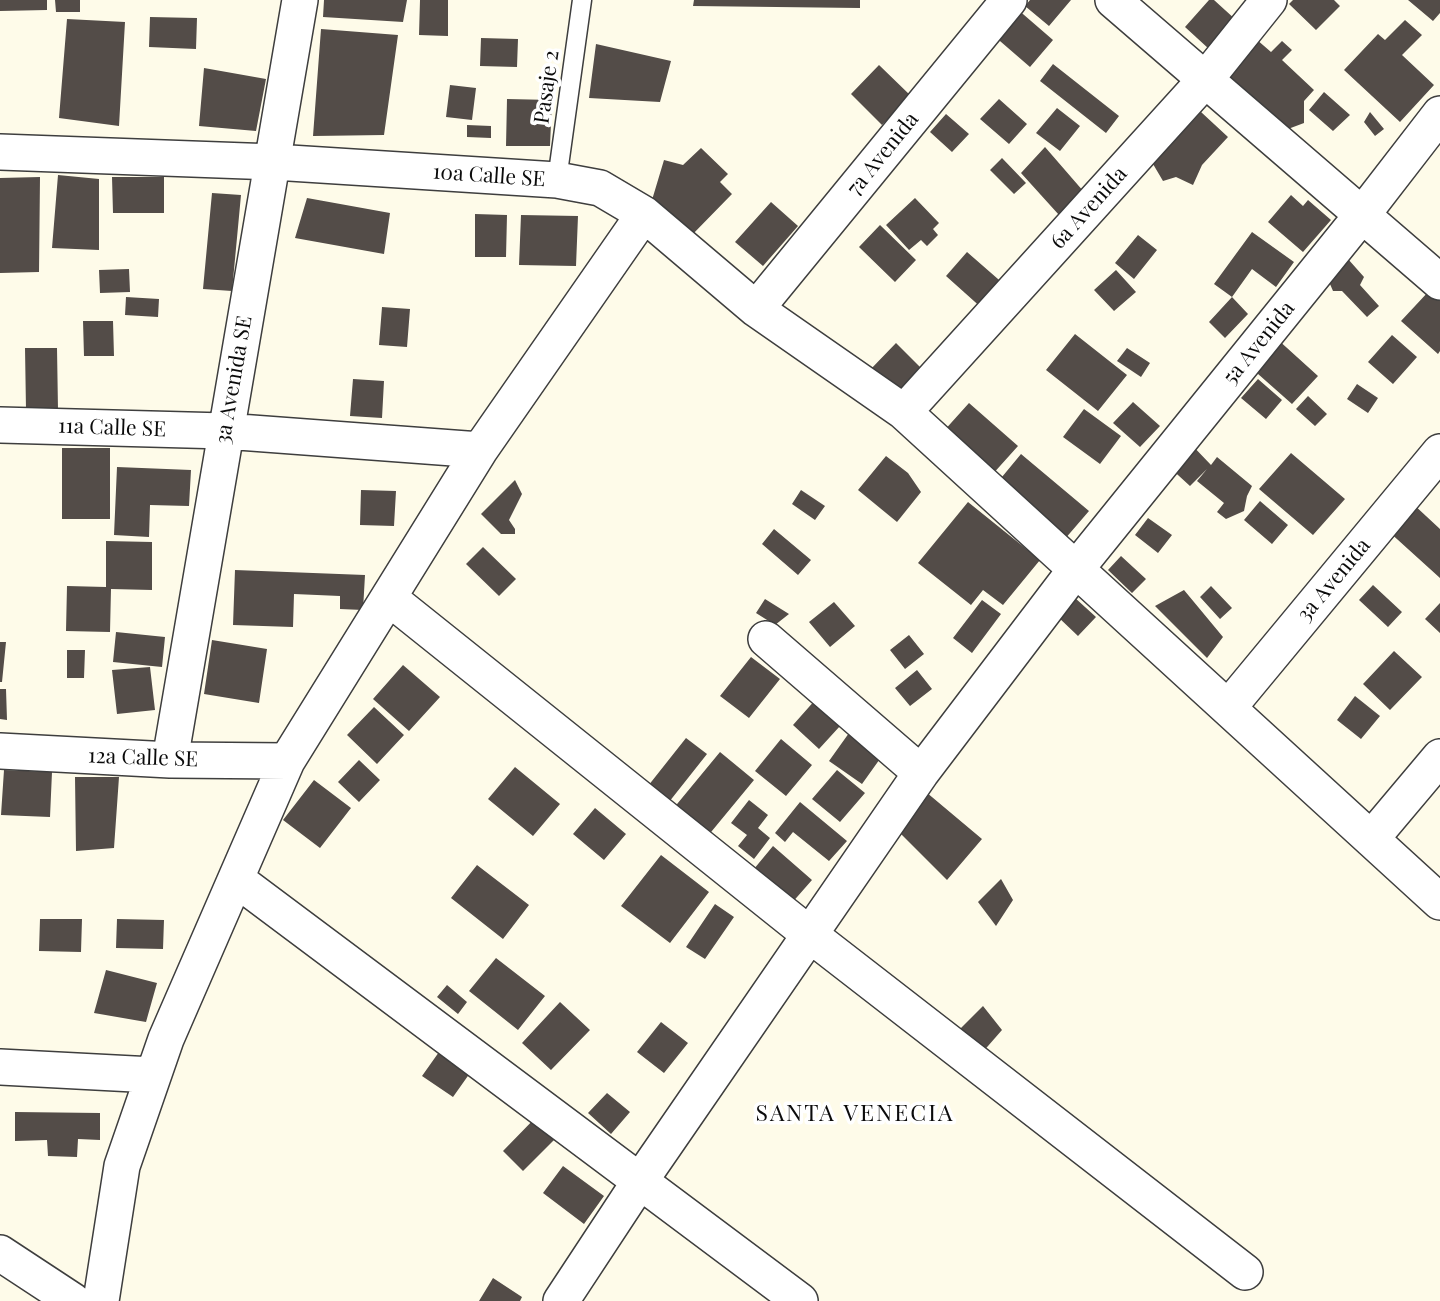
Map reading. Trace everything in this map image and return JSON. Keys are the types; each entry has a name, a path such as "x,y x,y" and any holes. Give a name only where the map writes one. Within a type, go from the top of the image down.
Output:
{"street":[{"name":"3a Avenida SE","path":"170,760 300,0"},
{"name":"7a Avenida","path":"756,309 1009,0"},
{"path":"1112,0 1440,282"},
{"name":"6a Avenida","path":"904,412 1205,80 1269,0"},
{"name":"5a Avenida","path":"561,1301 640,1181 921,774 1076,569 1362,215 1440,114"},
{"name":"10a Calle SE","path":"0,152 274,162 557,180 600,188 644,214 756,309 904,412 1440,902"},
{"path":"101,1301 122,1166 153,1075 287,761 480,450 644,214"},
{"name":"11a Calle SE","path":"0,425 225,431 480,450"},
{"name":"3a Avenida","path":"1228,708 1440,452"},
{"path":"389,597 809,934 1245,1272"},
{"path":"766,639 921,774"},
{"name":"12a Calle SE","path":"0,751 170,760 287,761"},
{"path":"1371,839 1440,757"},
{"path":"236,879 800,1301"},
{"path":"0,1067 153,1075"},
{"path":"0,1253 73,1301"}],"lane":[{"name":"Pasaje 2","path":"557,180 582,0"}],"building":[{"path":"0,0 47,0 47,10 0,11"},
{"path":"55,0 80,0 80,12 56,12"},
{"path":"324,0 407,0 403,22 323,17"},
{"path":"420,0 448,0 448,36 419,35"},
{"path":"694,0 860,0 860,8 693,6"},
{"path":"1030,0 1071,0 1049,26 1025,6"},
{"path":"1209,0 1214,0 1236,20 1209,49 1185,27"},
{"path":"1293,0 1334,0 1340,6 1316,30 1289,4"},
{"path":"1408,0 1440,0 1440,13 1433,21"},
{"path":"1016,8 1053,40 1030,67 993,35"},
{"path":"150,17 197,18 196,49 149,47"},
{"path":"67,19 125,22 119,126 59,118"},
{"path":"1405,20 1422,35 1402,55 1434,85 1400,122 1344,70 1378,34 1385,40"},
{"path":"321,29 398,35 384,135 313,136"},
{"path":"481,38 518,39 517,67 480,66"},
{"path":"1256,39 1271,52 1282,41 1292,50 1282,60 1314,90 1304,101 1304,123 1288,129 1232,86 1230,68"},
{"path":"596,44 671,61 660,102 589,98"},
{"path":"1053,64 1119,116 1106,133 1040,81"},
{"path":"879,65 911,96 882,125 851,94"},
{"path":"204,68 266,79 256,131 199,126"},
{"path":"450,85 476,88 472,120 446,117"},
{"path":"1324,92 1350,115 1333,131 1309,110"},
{"path":"507,99 552,100 550,146 506,146"},
{"path":"999,99 1027,124 1009,144 980,119"},
{"path":"1057,108 1080,126 1060,151 1036,133"},
{"path":"1201,112 1228,137 1202,165 1193,185 1176,177 1163,181 1153,164"},
{"path":"1370,112 1384,129 1375,136 1364,122"},
{"path":"946,114 969,134 952,152 930,132"},
{"path":"467,125 491,126 491,138 467,137"},
{"path":"1045,147 1084,192 1059,215 1021,173"},
{"path":"701,148 728,174 720,182 732,194 690,237 652,200 664,160 683,165"},
{"path":"1002,158 1026,183 1014,194 990,170"},
{"path":"58,175 99,179 99,250 52,248"},
{"path":"40,177 39,272 0,273 0,178"},
{"path":"112,177 164,177 164,213 113,213"},
{"path":"212,193 241,195 232,291 203,289"},
{"path":"1291,195 1303,206 1308,200 1331,220 1303,252 1268,222"},
{"path":"307,198 390,213 384,254 295,238"},
{"path":"915,198 939,223 933,229 938,235 927,246 921,240 909,250 886,225"},
{"path":"771,202 798,226 763,266 735,242"},
{"path":"475,214 507,215 506,257 475,257"},
{"path":"521,215 578,216 576,266 519,265"},
{"path":"880,225 916,260 895,282 859,247"},
{"path":"1252,232 1294,262 1276,287 1252,269 1232,297 1214,284"},
{"path":"1138,235 1157,250 1134,279 1115,263"},
{"path":"967,252 1006,286 984,310 946,276"},
{"path":"1348,259 1364,277 1360,285 1379,306 1367,317 1342,291 1333,291 1327,277"},
{"path":"129,269 130,292 100,293 99,270"},
{"path":"1116,270 1136,292 1114,311 1094,290"},
{"path":"1429,291 1440,301 1438,354 1401,321"},
{"path":"126,297 159,299 158,317 125,315"},
{"path":"1232,297 1248,314 1225,338 1209,322"},
{"path":"382,307 410,309 407,347 379,345"},
{"path":"83,321 113,321 114,356 84,356"},
{"path":"1075,334 1127,375 1098,411 1046,370"},
{"path":"1392,335 1417,357 1393,384 1368,362"},
{"path":"1276,338 1318,376 1292,404 1249,366"},
{"path":"896,343 932,379 904,407 868,372"},
{"path":"25,348 57,348 58,410 26,410"},
{"path":"1127,348 1150,363 1141,377 1117,361"},
{"path":"353,379 384,381 382,418 350,416"},
{"path":"1258,379 1282,400 1266,419 1241,398"},
{"path":"1357,384 1378,398 1368,413 1347,399"},
{"path":"1308,396 1327,414 1315,426 1296,409"},
{"path":"1133,402 1160,426 1140,447 1113,423"},
{"path":"969,403 1018,446 991,476 942,433"},
{"path":"1084,409 1121,436 1100,464 1063,437"},
{"path":"1189,442 1211,465 1217,457 1252,486 1244,511 1226,519 1217,512 1224,503 1197,481 1207,469 1190,486 1167,465"},
{"path":"62,448 110,448 110,519 62,519"},
{"path":"1291,453 1345,499 1313,535 1259,489"},
{"path":"1021,454 1089,511 1064,540 997,483"},
{"path":"886,456 908,473 921,492 897,522 858,490"},
{"path":"117,467 191,470 189,506 150,505 149,537 114,535"},
{"path":"515,480 522,494 509,520 515,534 501,534 481,514"},
{"path":"361,490 396,491 394,526 360,525"},
{"path":"801,490 825,506 815,520 792,504"},
{"path":"1260,501 1288,525 1272,544 1244,520"},
{"path":"968,502 1040,560 1003,605 983,590 971,605 918,563"},
{"path":"1412,503 1440,529 1440,578 1387,530"},
{"path":"1148,518 1172,535 1158,553 1135,535"},
{"path":"774,529 811,560 798,575 762,544"},
{"path":"106,541 152,542 152,590 111,589 110,632 66,631 67,586 106,587"},
{"path":"483,547 516,579 499,596 466,564"},
{"path":"1121,556 1146,579 1132,593 1108,570"},
{"path":"235,570 365,575 363,610 340,609 340,596 294,594 293,627 233,625"},
{"path":"1373,585 1402,612 1388,627 1359,600"},
{"path":"1211,586 1232,608 1220,619 1200,597"},
{"path":"1184,590 1223,637 1207,658 1155,606"},
{"path":"1074,597 1096,617 1078,636 1057,616"},
{"path":"765,599 789,614 775,625 756,613"},
{"path":"982,600 1001,614 972,653 953,638"},
{"path":"834,602 855,626 830,647 809,622"},
{"path":"1440,603 1440,633 1425,619"},
{"path":"116,632 165,637 162,667 113,662"},
{"path":"909,635 924,654 905,669 890,650"},
{"path":"212,640 267,649 259,703 204,694"},
{"path":"0,642 6,642 2,682 0,682"},
{"path":"67,650 85,650 84,678 67,678"},
{"path":"1394,651 1422,677 1390,710 1363,684"},
{"path":"751,657 780,679 749,718 720,696"},
{"path":"403,665 440,697 409,731 373,699"},
{"path":"150,667 155,710 117,714 112,670"},
{"path":"917,670 932,689 910,706 895,688"},
{"path":"0,689 6,689 7,720 0,719"},
{"path":"824,690 851,714 819,749 793,725"},
{"path":"1355,696 1380,716 1361,739 1337,720"},
{"path":"374,707 404,735 377,764 347,735"},
{"path":"854,726 887,749 862,784 829,761"},
{"path":"686,738 707,754 669,802 648,786"},
{"path":"781,739 812,765 786,796 755,771"},
{"path":"720,752 754,780 702,843 668,815"},
{"path":"359,760 380,780 359,802 338,782"},
{"path":"515,767 560,804 533,836 488,799"},
{"path":"4,770 52,772 50,817 1,815"},
{"path":"837,770 865,793 840,822 812,799"},
{"path":"75,777 119,777 114,848 76,851"},
{"path":"314,780 351,808 320,848 283,820"},
{"path":"926,792 982,839 947,880 896,829"},
{"path":"749,800 768,815 758,828 770,838 754,859 738,846 747,835 731,823"},
{"path":"800,802 847,841 829,861 793,832 785,842 775,833"},
{"path":"595,808 626,834 604,860 573,834"},
{"path":"773,846 812,880 783,913 744,881"},
{"path":"661,855 709,892 670,943 621,906"},
{"path":"477,865 529,905 503,939 451,898"},
{"path":"1001,879 1013,900 996,926 978,902"},
{"path":"715,904 734,917 705,959 686,947"},
{"path":"40,919 82,919 81,952 39,951"},
{"path":"117,919 164,920 163,949 116,948"},
{"path":"496,958 545,996 518,1030 469,991"},
{"path":"106,970 157,983 146,1022 94,1013"},
{"path":"447,985 467,1002 458,1014 437,997"},
{"path":"560,1002 590,1030 551,1070 522,1043"},
{"path":"983,1006 1002,1030 974,1062 954,1035"},
{"path":"661,1022 688,1043 664,1073 637,1052"},
{"path":"439,1052 470,1073 453,1097 422,1076"},
{"path":"607,1093 630,1112 611,1134 588,1113"},
{"path":"15,1112 100,1113 100,1140 78,1139 77,1157 48,1156 47,1140 15,1141"},
{"path":"540,1113 560,1134 523,1171 503,1151"},
{"path":"563,1166 604,1196 584,1224 543,1193"},
{"path":"493,1278 522,1297 520,1301 479,1301"}],"district":[{"name":"SANTA VENECIA","path":"855,1114"}]}
